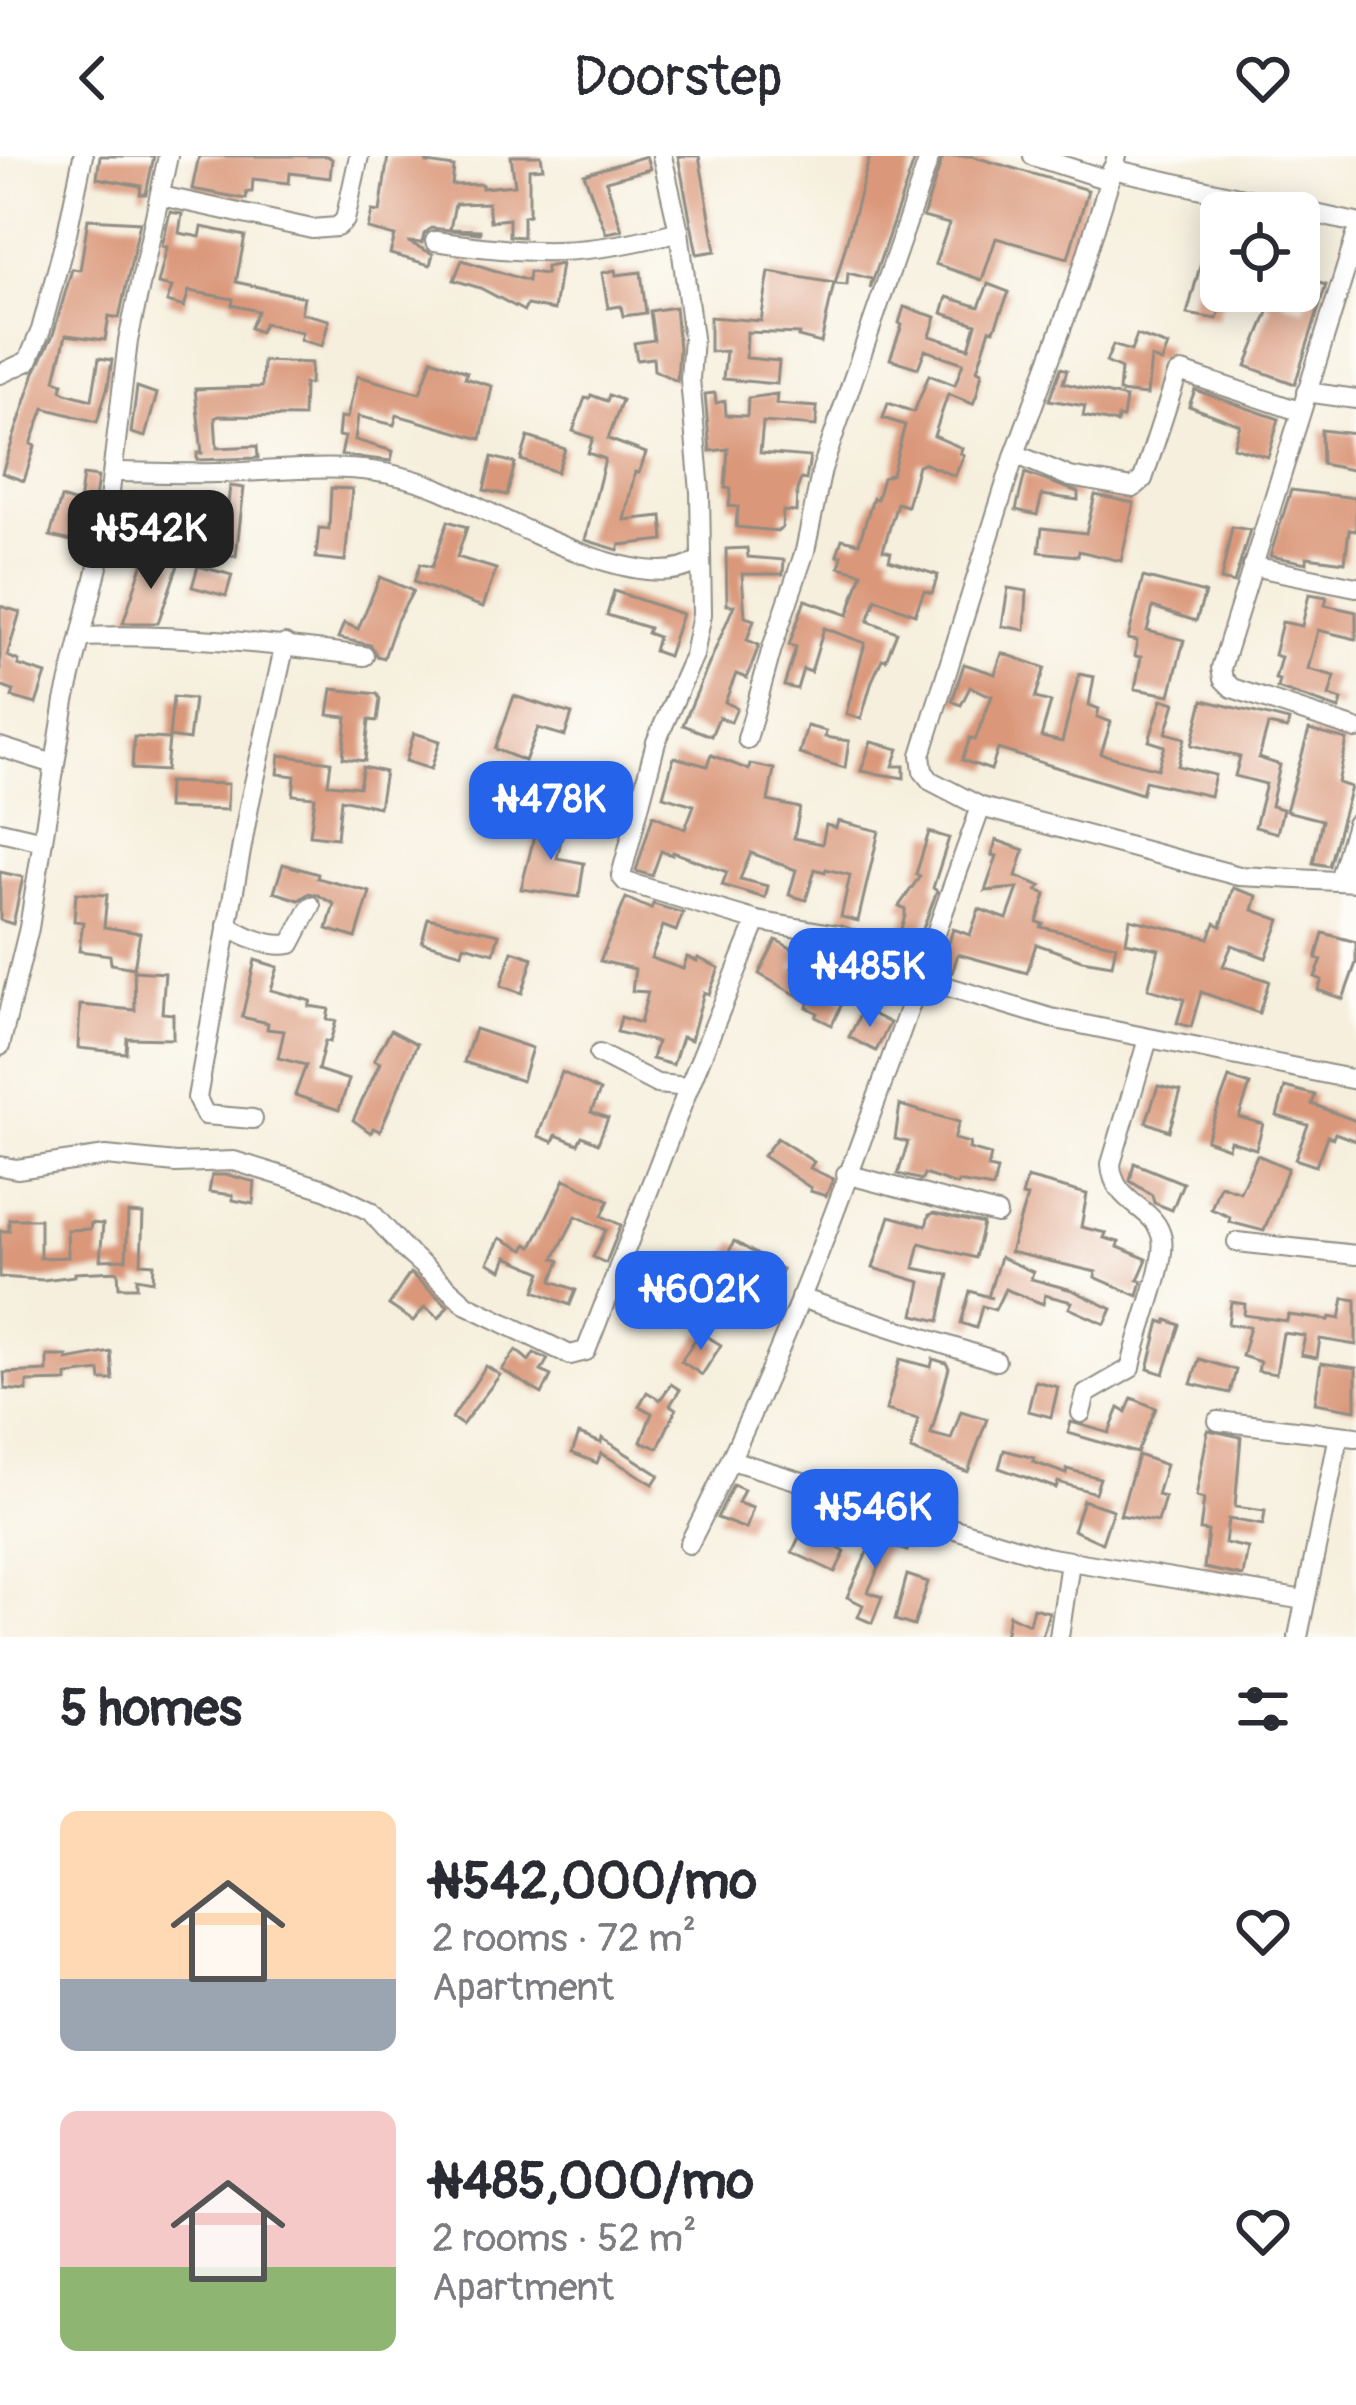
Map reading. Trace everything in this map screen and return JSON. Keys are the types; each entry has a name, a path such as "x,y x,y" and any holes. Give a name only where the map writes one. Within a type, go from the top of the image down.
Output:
{"street":[{"path":"0,374 28,361 40,330 82,156"},
{"path":"0,1046 28,928 54,764 104,542 128,341 168,156"},
{"path":"161,196 312,229 338,227 344,220 359,156"},
{"path":"662,156 679,231 693,338 689,379 700,492 702,614 694,655 656,742 621,876 626,882 757,921 838,935 1051,1018 1356,1080"},
{"path":"747,739 805,551 822,469 930,156"},
{"path":"1033,156 1112,168 1356,223"},
{"path":"1112,168 1078,283 1015,454 921,755 923,771 931,781 981,807 1239,876 1348,882 1356,824"},
{"path":"436,241 546,254 620,246 679,231"},
{"path":"1356,236 1221,668 1222,679 1232,688 1356,729"},
{"path":"1015,454 1070,477 1133,488 1143,479 1177,375 1182,372 1299,412"},
{"path":"1306,392 1356,399"},
{"path":"115,472 350,467 444,491 491,516 628,568 675,571 699,560"},
{"path":"1252,566 1356,587"},
{"path":"81,637 134,635 285,644 364,656"},
{"path":"253,1119 206,1114 197,1098 285,644"},
{"path":"0,747 54,764"},
{"path":"688,1544 731,1460 800,1298 981,807"},
{"path":"0,831 43,842"},
{"path":"227,925 255,939 291,944 311,906"},
{"path":"0,1166 17,1169 106,1156 176,1163 234,1161 325,1189 370,1210 405,1250 467,1305 570,1355 586,1351 757,921"},
{"path":"1081,1413 1086,1394 1131,1368 1147,1300 1162,1262 1156,1223 1112,1181 1111,1164 1148,1039"},
{"path":"599,1054 657,1084 689,1087"},
{"path":"846,1174 997,1214"},
{"path":"1237,1242 1356,1256"},
{"path":"800,1298 996,1361"},
{"path":"1218,1420 1347,1436 1298,1637"},
{"path":"731,1460 838,1496 1070,1562 1304,1600"},
{"path":"1059,1637 1070,1562"}],"building":[{"path":"100,156 154,156 146,194 140,194 141,186 97,178"},
{"path":"199,156 332,159 330,178 290,173 289,183 253,179 246,199 192,189"},
{"path":"388,156 425,156 427,163 454,167 452,185 482,184 482,188 515,185 511,156 541,156 543,168 529,169 529,215 523,216 523,237 509,236 509,219 490,221 488,203 455,204 450,229 480,233 431,228 422,243 408,242 433,254 430,265 390,254 395,236 368,229 372,211 380,212"},
{"path":"646,156 650,169 606,181 622,230 606,233 584,174"},
{"path":"678,156 699,156 716,251 697,254"},
{"path":"870,156 916,156 870,289 872,279 848,273 847,285 835,284"},
{"path":"943,156 971,156 1088,190 1068,258 996,238 982,280 935,264 949,224 923,217"},
{"path":"170,212 182,214 179,233 200,237 202,227 245,236 236,282 304,297 301,313 329,320 322,346 300,340 302,332 264,323 260,332 250,328 258,311 232,305 233,299 189,291 184,307 167,302 172,287 158,284"},
{"path":"88,219 140,222 119,318 109,316 105,340 66,335 55,380 63,383 61,390 66,393 92,400 99,358 112,360 108,386 97,422 44,408 24,481 2,473 72,269 80,270"},
{"path":"462,260 528,281 529,272 546,274 546,267 561,264 554,310 527,305 524,311 454,280"},
{"path":"1200,266 1200,312 1219,312 1217,319 1187,314"},
{"path":"615,270 616,275 641,272 646,313 623,316 621,306 608,308 602,273"},
{"path":"769,272 834,283 821,343 799,334 747,332 746,358 779,361 777,384 723,379 726,351 710,352 710,317 761,321"},
{"path":"988,284 1009,292 977,370 982,372 977,394 973,404 948,394 934,436 962,448 964,455 955,476 918,465 907,506 897,503 883,550 891,552 889,560 938,575 932,593 924,591 915,614 876,599 868,621 897,632 872,681 861,719 846,714 865,643 824,628 811,672 803,669 797,689 784,686 796,647 789,645 805,600 848,615 862,573 839,567 842,556 837,555 842,539 859,543 873,498 877,499 883,478 892,474 905,425 883,418 888,403 914,412 929,375 955,385 963,363 925,350 918,368 890,359 904,307 936,317 930,336 969,348 976,324 942,313 947,297 979,307"},
{"path":"675,307 677,381 654,370 653,358 637,360 634,343 654,340 650,311"},
{"path":"1268,312 1318,312 1295,384 1246,366"},
{"path":"1137,335 1168,346 1162,362 1151,358 1147,395 1119,392 1121,369 1106,362 1113,345 1131,351"},
{"path":"432,359 467,372 465,378 492,386 481,439 397,415 394,425 358,416 355,440 393,451 391,461 341,455 345,437 338,436 340,417 347,418 357,376 420,393"},
{"path":"263,361 311,363 310,384 304,384 303,417 219,416 215,418 217,448 257,446 258,458 197,460 197,453 202,453 195,389 262,387"},
{"path":"1061,368 1067,370 1063,383 1126,398 1123,418 1118,417 1117,423 1083,416 1085,406 1049,400"},
{"path":"137,387 157,394 145,437 131,433"},
{"path":"1195,390 1279,419 1268,457 1233,447 1240,425 1189,406"},
{"path":"715,393 716,403 725,401 726,415 747,416 748,398 777,394 776,404 817,407 816,426 763,422 760,453 810,457 806,480 801,479 797,490 796,512 783,511 778,531 736,527 738,507 729,506 731,489 725,488 728,449 710,451 705,394"},
{"path":"585,398 622,400 608,439 646,453 639,473 635,472 624,520 662,516 664,540 620,545 618,550 585,540 605,459 588,453 593,438 573,431"},
{"path":"1321,430 1356,434 1356,471 1322,464"},
{"path":"528,437 565,449 557,472 521,460"},
{"path":"492,457 515,463 507,495 484,490"},
{"path":"1025,473 1078,492 1078,500 1042,495 1037,515 1016,510"},
{"path":"83,475 98,477 89,545 50,536 61,498 79,504"},
{"path":"230,486 244,488 236,556 202,553 208,529 225,531"},
{"path":"331,488 352,489 345,561 316,558 319,528 329,529"},
{"path":"1291,490 1356,498 1356,531 1349,530 1345,562 1307,557 1307,563 1270,556"},
{"path":"1095,495 1134,503 1121,561 1079,551 1078,556 1039,552 1042,528 1086,533"},
{"path":"448,521 467,527 457,557 496,569 483,607 414,582 420,564 432,567"},
{"path":"1232,527 1250,530 1234,583 1221,580"},
{"path":"747,548 748,557 784,560 783,574 742,574 745,617 754,620 747,640 759,645 747,678 736,674 725,702 737,708 731,722 719,717 711,736 683,725 734,605 727,605 726,549"},
{"path":"145,556 178,565 158,623 123,623"},
{"path":"198,566 232,575 226,596 192,587"},
{"path":"380,577 413,591 384,658 371,645 338,638 344,623 358,629"},
{"path":"1143,577 1205,593 1196,621 1153,607 1147,631 1184,640 1170,695 1135,689 1141,657 1135,656 1137,641 1128,639"},
{"path":"1008,588 1027,591 1025,630 1002,626"},
{"path":"614,591 682,614 668,656 654,651 658,637 647,633 649,628 607,615"},
{"path":"1309,594 1327,597 1325,605 1356,612 1356,639 1318,630 1308,669 1335,676 1329,696 1342,700 1339,709 1277,688 1281,657 1274,655 1282,622 1302,626"},
{"path":"0,606 20,612 7,656 46,674 36,704 12,697 14,691 0,686"},
{"path":"1002,653 1045,668 1035,698 1051,702 1041,737 1062,742 1079,674 1094,677 1089,705 1099,709 1097,717 1111,722 1101,754 1158,769 1165,746 1149,741 1162,699 1175,703 1166,733 1185,738 1178,766 1215,775 1210,796 1145,781 1142,794 998,749 991,770 962,760 992,696 970,687 961,705 952,701 964,664 995,674"},
{"path":"332,689 377,694 380,699 377,721 369,720 365,761 343,758 347,717 328,715"},
{"path":"514,696 572,714 565,736 538,728 525,761 495,749"},
{"path":"173,697 194,699 189,740 169,737"},
{"path":"1203,700 1289,721 1287,729 1268,725 1259,758 1280,765 1271,806 1283,809 1277,833 1255,827 1266,784 1235,776 1240,757 1192,745"},
{"path":"807,726 826,731 825,737 849,741 845,768 799,754"},
{"path":"1309,730 1347,740 1338,783 1351,787 1329,866 1313,863 1322,820 1286,811"},
{"path":"414,733 440,741 431,769 406,761"},
{"path":"134,737 169,739 166,771 132,769"},
{"path":"871,742 899,749 893,766 904,766 904,778 861,771"},
{"path":"280,755 331,762 328,784 359,787 363,767 385,772 379,807 341,799 337,838 310,835 315,797 293,795 295,776 278,774"},
{"path":"711,755 749,770 750,764 774,769 768,801 800,808 794,838 822,844 826,825 836,828 838,821 879,831 858,921 841,917 850,875 826,869 815,869 806,900 789,895 796,870 751,853 740,879 768,886 765,898 722,885 727,872 673,852 661,851 652,876 636,871 653,815 685,829 694,805 663,796 674,757 707,766"},
{"path":"168,782 228,784 227,810 167,808"},
{"path":"539,817 565,823 557,858 584,863 579,897 521,889"},
{"path":"929,832 949,838 933,888 937,891 917,945 898,939 905,916 905,909 899,906 920,876 916,874"},
{"path":"996,840 1024,850 1016,876 1041,886 1037,890 1046,894 1037,922 1041,927 1116,945 1112,965 1036,944 1027,973 958,954 952,973 941,970 953,929 970,935 979,909 1007,919 1018,888 985,891 997,856 992,855"},
{"path":"283,864 370,892 356,938 327,929 334,904 318,895 309,893 299,900 274,892"},
{"path":"0,872 23,877 13,924 0,920"},
{"path":"1233,888 1257,896 1253,910 1280,920 1266,958 1232,945 1223,966 1269,981 1259,1013 1201,992 1191,1027 1177,1023 1184,999 1148,989 1159,949 1126,942 1130,919 1209,938 1215,923 1221,926"},
{"path":"76,893 107,895 104,927 140,933 134,968 111,964 110,955 79,951 83,922 74,921"},
{"path":"626,898 651,909 653,904 683,913 676,931 663,926 651,958 683,969 687,957 698,958 719,968 709,994 704,992 691,1040 682,1037 673,1065 652,1059 657,1042 617,1032 621,1017 640,1023 648,992 632,991 635,969 600,961"},
{"path":"428,918 499,934 494,953 464,945 462,953 422,942"},
{"path":"1323,933 1356,942 1356,963 1343,999 1318,990 1322,980 1315,977 1322,960 1316,959"},
{"path":"776,940 800,953 792,968 827,985 823,992 843,1001 832,1025 816,1017 818,1013 807,1007 809,1002 759,974"},
{"path":"512,951 533,958 522,993 501,986"},
{"path":"255,960 278,967 271,990 329,1009 327,1020 336,1021 318,1070 349,1080 339,1110 295,1095 306,1065 278,1058 284,1031 242,1017"},
{"path":"134,971 165,973 162,1013 173,1014 173,1039 127,1038 126,1053 78,1048 80,1005 135,1010"},
{"path":"863,1009 890,1023 876,1051 849,1037"},
{"path":"475,1029 532,1048 522,1081 464,1062"},
{"path":"391,1030 417,1044 380,1131 373,1128 371,1133 353,1120 380,1063 374,1060"},
{"path":"562,1072 600,1091 591,1112 608,1118 598,1143 582,1136 578,1144 556,1135 553,1142 538,1136"},
{"path":"1229,1078 1250,1085 1239,1117 1263,1124 1256,1149 1230,1141 1228,1148 1206,1140"},
{"path":"1158,1086 1181,1091 1169,1131 1146,1122"},
{"path":"1285,1087 1315,1095 1312,1104 1356,1121 1356,1141 1335,1133 1333,1138 1327,1136 1316,1166 1295,1159 1308,1125 1277,1116"},
{"path":"900,1105 959,1122 954,1139 991,1155 988,1168 997,1170 993,1188 957,1185 924,1174 922,1180 898,1174 908,1142 895,1139"},
{"path":"777,1138 814,1162 810,1168 833,1179 826,1196 810,1191 763,1156"},
{"path":"1257,1155 1288,1168 1264,1231 1229,1222 1230,1217 1211,1209 1220,1185 1240,1192"},
{"path":"1134,1163 1183,1183 1172,1210 1154,1203 1152,1195 1130,1181"},
{"path":"212,1175 255,1182 253,1204 209,1192"},
{"path":"1027,1178 1087,1194 1081,1227 1106,1233 1104,1238 1119,1242 1118,1247 1147,1259 1138,1280 1142,1281 1138,1296 1095,1277 1096,1272 1010,1252 1027,1197 1022,1196"},
{"path":"565,1179 609,1200 602,1216 621,1225 606,1263 593,1257 606,1230 576,1216 554,1258 560,1261 552,1281 576,1290 570,1305 535,1291 542,1272 507,1257 502,1270 488,1263 500,1238 524,1250 527,1244 532,1247"},
{"path":"128,1213 143,1214 141,1263 154,1264 153,1281 137,1278 137,1287 119,1287 118,1271 43,1280 0,1277 0,1231 9,1231 9,1219 40,1219 40,1258 68,1257 67,1230 90,1229 91,1223 103,1224 100,1260 126,1259"},
{"path":"934,1213 983,1224 975,1258 920,1243 914,1268 949,1275 939,1321 914,1315 921,1282 873,1268 890,1216 926,1226"},
{"path":"734,1241 782,1269 763,1303 773,1309 766,1320 684,1273 691,1259 718,1275"},
{"path":"1000,1257 1033,1272 1031,1279 1072,1290 1112,1309 1105,1324 1069,1308 1072,1302 1045,1295 1043,1304 1005,1289 995,1310 982,1306 976,1328 961,1323 970,1291 988,1297"},
{"path":"410,1273 448,1306 439,1318 425,1307 413,1321 389,1305"},
{"path":"1344,1298 1356,1300 1356,1345 1320,1339 1317,1358 1301,1355 1305,1336 1283,1333 1276,1374 1258,1371 1260,1362 1242,1356 1250,1327 1228,1324 1231,1302 1245,1304 1244,1315 1329,1320 1340,1319"},
{"path":"1160,1321 1180,1325 1164,1374 1148,1369"},
{"path":"700,1332 721,1345 702,1375 681,1361"},
{"path":"516,1350 529,1361 534,1353 548,1359 541,1371 551,1376 542,1394 502,1370"},
{"path":"111,1352 113,1380 101,1380 100,1371 67,1375 67,1381 27,1382 27,1391 5,1389 4,1373 47,1371 47,1356 67,1356 67,1360"},
{"path":"900,1359 931,1367 933,1359 949,1368 931,1434 951,1439 961,1411 987,1419 968,1472 911,1450 918,1419 886,1410"},
{"path":"1199,1359 1236,1370 1230,1393 1191,1384"},
{"path":"1321,1363 1356,1368 1356,1410 1315,1403"},
{"path":"486,1366 500,1375 462,1425 452,1418"},
{"path":"1035,1381 1058,1387 1051,1417 1028,1411"},
{"path":"671,1384 680,1390 670,1405 676,1409 658,1448 641,1442 652,1413 639,1406 647,1392 660,1400"},
{"path":"1132,1398 1156,1408 1137,1453 1068,1433 1071,1422 1109,1433 1119,1408 1126,1412"},
{"path":"1208,1430 1241,1437 1235,1507 1265,1511 1263,1525 1228,1519 1225,1543 1248,1548 1243,1576 1204,1568 1208,1531 1200,1530 1204,1499 1196,1497"},
{"path":"579,1434 601,1443 602,1438 659,1475 653,1484 601,1453 597,1463 572,1453"},
{"path":"1004,1450 1066,1474 1067,1469 1100,1478 1095,1493 1058,1482 1056,1488 999,1468"},
{"path":"1138,1455 1166,1465 1157,1495 1165,1497 1158,1522 1120,1515"},
{"path":"733,1485 744,1490 738,1503 753,1508 746,1529 717,1518"},
{"path":"1083,1500 1113,1510 1102,1543 1073,1530"},
{"path":"825,1503 836,1507 835,1513 841,1516 827,1542 845,1552 835,1572 792,1552 815,1504 823,1508"},
{"path":"879,1526 912,1538 907,1551 889,1545 886,1551 868,1592 882,1597 872,1623 858,1617 863,1605 847,1597"},
{"path":"907,1575 928,1582 914,1626 895,1620"},
{"path":"1033,1608 1049,1612 1042,1637 1005,1637 1009,1615 1029,1624"}]}
